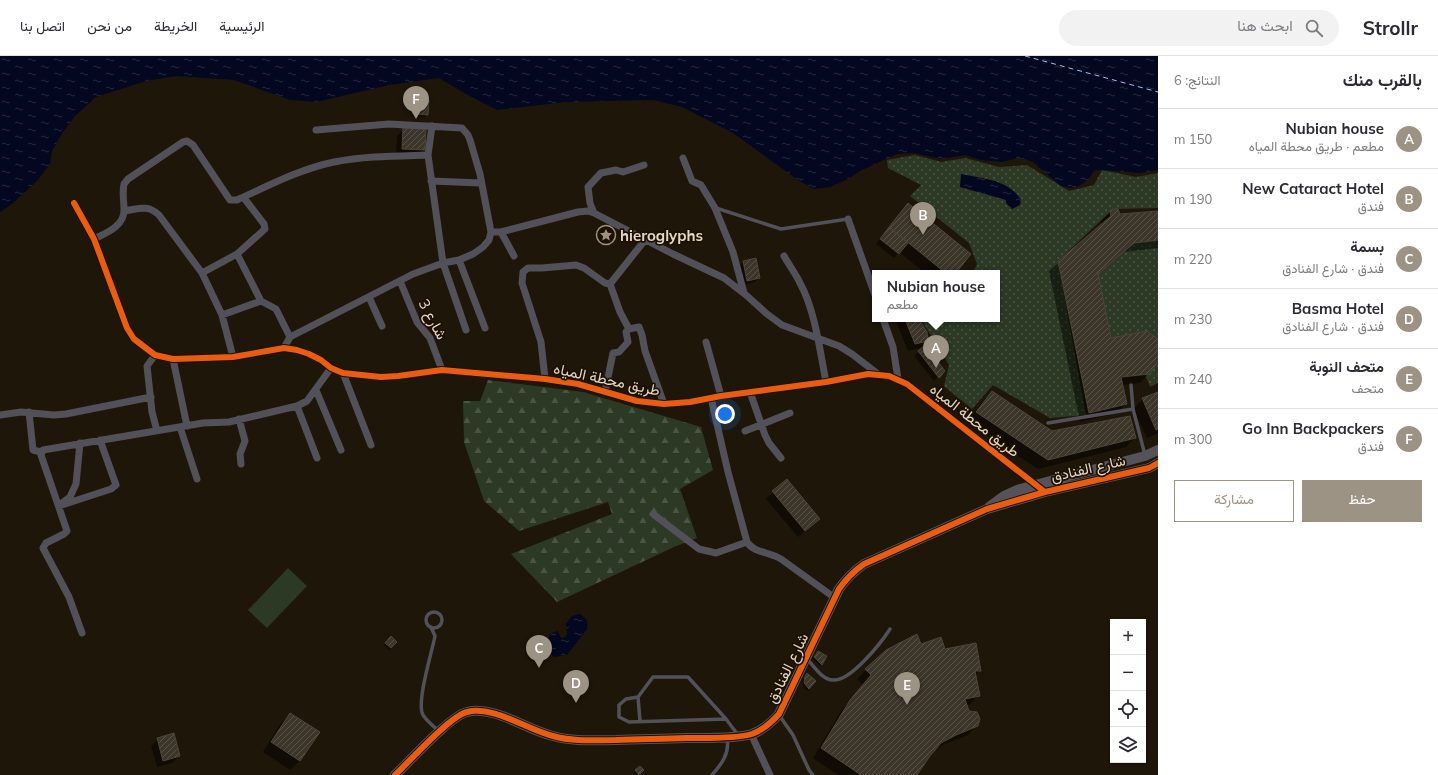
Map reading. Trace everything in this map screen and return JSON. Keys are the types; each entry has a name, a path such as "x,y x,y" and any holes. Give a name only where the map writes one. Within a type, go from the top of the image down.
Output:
{"street":[{"path":"284,348 290,337 413,274 443,263 459,260 473,254 483,248 489,240 491,232 481,183 470,140 465,130 459,127 389,124 316,130"},
{"path":"432,126 428,155 430,181 443,263 466,330"},
{"path":"94,239 118,224 123,219 124,184 128,179 183,142 187,141 193,145 230,200 244,198 289,177 332,163 352,159 428,155"},
{"path":"683,158 692,181 701,185 715,208 733,252 744,293"},
{"path":"594,212 590,203 588,187 601,173 616,170 623,172 644,165"},
{"path":"430,181 481,183"},
{"path":"202,273 237,254 263,231 265,227 244,198"},
{"path":"74,203 94,239 127,328 134,339 155,354 148,366 152,412 157,431"},
{"path":"124,211 146,208 154,210 159,215 202,273 222,315 233,357"},
{"path":"491,232 501,232 578,212 594,212 645,240 724,278 782,325 838,346 852,354 879,374"},
{"path":"848,219 872,287"},
{"path":"501,232 514,256"},
{"path":"610,284 645,240"},
{"path":"237,254 261,301 276,309 290,337"},
{"path":"784,256 801,284 810,308 826,382"},
{"path":"459,260 485,328"},
{"path":"545,379 542,342 522,282 523,272 528,268 542,268 568,264 576,265 584,268 605,283 610,284"},
{"name":"شارع 3","path":"400,281 417,322 430,338 442,370"},
{"path":"610,284 620,312 629,329"},
{"path":"369,297 382,326"},
{"path":"222,315 261,301"},
{"path":"885,322 893,347 898,379"},
{"path":"605,392 613,354 619,352 628,342 626,332 629,329 639,327 642,334 645,351 664,404"},
{"path":"706,342 721,396"},
{"name":"طريق محطة المياه","path":"155,354 173,359 233,357 284,348 309,354 321,360 331,368 343,373 381,377 442,370 545,379 578,384 637,401 664,404 677,404 721,396 879,374 898,379 916,390 1045,492"},
{"path":"173,359 183,426 197,479"},
{"path":"41,452 45,448 183,426 203,423 223,423 297,406 307,401 331,368"},
{"path":"343,373 371,445"},
{"path":"316,390 341,450"},
{"path":"750,392 769,443 781,458"},
{"path":"0,415 29,412 54,415 66,414 151,397"},
{"path":"711,398 728,472 747,542 754,549 774,555 781,559 835,598"},
{"path":"297,406 317,458"},
{"path":"29,412 33,450 41,452"},
{"path":"745,431 790,413"},
{"path":"239,419 245,441 240,454 241,464"},
{"path":"59,506 111,489 116,485 100,440"},
{"path":"59,506 70,497 76,484 80,443"},
{"name":"شارع الفنادق","path":"987,509 1004,496 1036,484 1145,456 1158,450"},
{"path":"41,452 67,528 66,533 46,543 43,548 69,597 82,633"},
{"path":"1145,456 1153,466"},
{"name":"شارع الفنادق","path":"395,775 454,718 466,712 481,710 494,713 541,733 554,737 580,741 726,737 751,734 762,730 779,714 844,582 864,564 987,509 1045,492 1153,466"},
{"path":"653,514 699,549 716,553 747,542"},
{"path":"751,734 770,775"}],"lane":[{"path":"715,208 781,229 848,219"},
{"path":"1131,384 1133,409 1145,456"},
{"path":"1048,423 1133,409"},
{"path":"431,627 438,627 442,621 442,617 437,612 430,612 427,615 426,622 431,627 435,636 424,685 422,710 423,715 439,732"},
{"path":"806,658 826,678 834,681 845,677 861,664 884,639 890,629"},
{"path":"640,721 638,698 653,677 688,677 726,719 738,736"},
{"path":"638,698 626,699 619,705 619,717 630,722 726,719"},
{"path":"779,714 793,735 809,770 813,775"},
{"path":"712,775 722,764 728,746 726,737"}],"green space":[{"path":"915,155 941,162 965,158 999,167 1027,165 1069,191 1094,185 1102,170 1136,177 1158,173 1158,208 1113,209 1058,261 1086,415 1050,418 993,385 972,409 944,386 949,365 923,322 1000,322 1000,270 974,270 977,264 969,243 910,196 921,185 888,168 887,160"},
{"path":"1158,240 1158,339 1147,331 1111,338 1098,274 1134,243"},
{"path":"1158,361 1158,383 1150,387 1145,374 1150,374"},
{"path":"488,380 583,392 701,427 713,470 680,489 697,538 674,547 557,602 511,554 612,514 608,502 519,531 484,501 464,442 463,401 480,401"},
{"path":"288,568 307,586 267,628 248,610"}],"water":[{"path":"0,56 1158,56 1158,170 1140,173 1100,170 1094,171 1089,179 1079,186 1070,188 1061,186 1033,162 1025,159 1018,158 1002,162 980,160 965,155 941,159 914,153 897,154 860,171 848,179 831,187 814,189 798,180 733,133 682,107 653,100 565,102 497,110 439,78 390,85 316,102 290,100 234,80 177,76 146,81 96,97 75,116 63,132 52,151 50,164 37,181 12,204 0,212"},
{"path":"961,174 994,181 1010,188 1021,200 1020,205 1012,209 1006,203 1006,200 960,187"},
{"path":"580,614 587,620 588,628 567,655 554,657 547,651 545,642 552,633 558,631 561,638 565,637 567,634 566,624 572,616"}],"building":[{"path":"414,100 429,100 428,115 413,114"},
{"path":"403,128 426,129 425,150 402,149"},
{"path":"908,203 971,254 958,270 942,270 889,227"},
{"path":"1113,209 1118,209 1120,214 1158,211 1158,240 1134,243 1098,274 1111,338 1147,331 1158,339 1158,361 1150,374 1121,377 1127,404 1089,413 1058,261 1111,216 1110,211"},
{"path":"889,227 908,243 899,254 880,239"},
{"path":"756,258 760,278 747,281 743,261"},
{"path":"906,322 921,322 927,332 928,341 915,344"},
{"path":"925,345 945,371 939,378 918,351"},
{"path":"992,391 1052,431 1130,416 1136,438 1048,460 976,412"},
{"path":"1158,392 1158,429 1156,430 1142,398"},
{"path":"787,479 820,519 805,531 772,491"},
{"path":"917,634 921,644 941,637 945,649 976,643 981,671 975,671 980,696 965,699 969,711 977,712 980,719 978,726 941,743 917,775 861,775 821,748 850,700 871,675 865,669 886,650"},
{"path":"391,636 397,642 391,648 385,643"},
{"path":"818,651 827,656 822,665 814,657"},
{"path":"807,673 816,681 809,689 804,683"},
{"path":"290,713 320,732 300,761 271,742"},
{"path":"174,733 180,756 163,761 157,738"},
{"path":"640,766 644,770 639,775 635,770"}],"ferry route":[{"path":"1025,56 1158,92"}],"cycle path":[{"path":"74,203 94,239 127,328 134,339 155,355 173,359 233,357 284,348 309,354 321,360 331,368 343,373 381,377 442,370 545,379 578,384 637,401 664,404 690,402 721,396 826,382 868,374 889,376 907,384 1045,492"},
{"path":"395,775 441,730 460,715 467,712 488,712 510,719 543,733 561,738 577,740 720,738 752,734 767,726 779,714 839,589 850,575 864,564 987,509 1045,492 1149,468 1158,463"}],"place":[{"name":"Go Inn Backpackers","path":"416,119"},
{"name":"hieroglyphs","path":"606,235"},
{"name":"New Cataract Hotel","path":"923,235"},
{"name":"Nubian house","path":"936,368"},
{"name":"بسمة","path":"539,668"},
{"name":"Basma Hotel","path":"576,703"},
{"name":"متحف النوبة","path":"907,705"}]}
